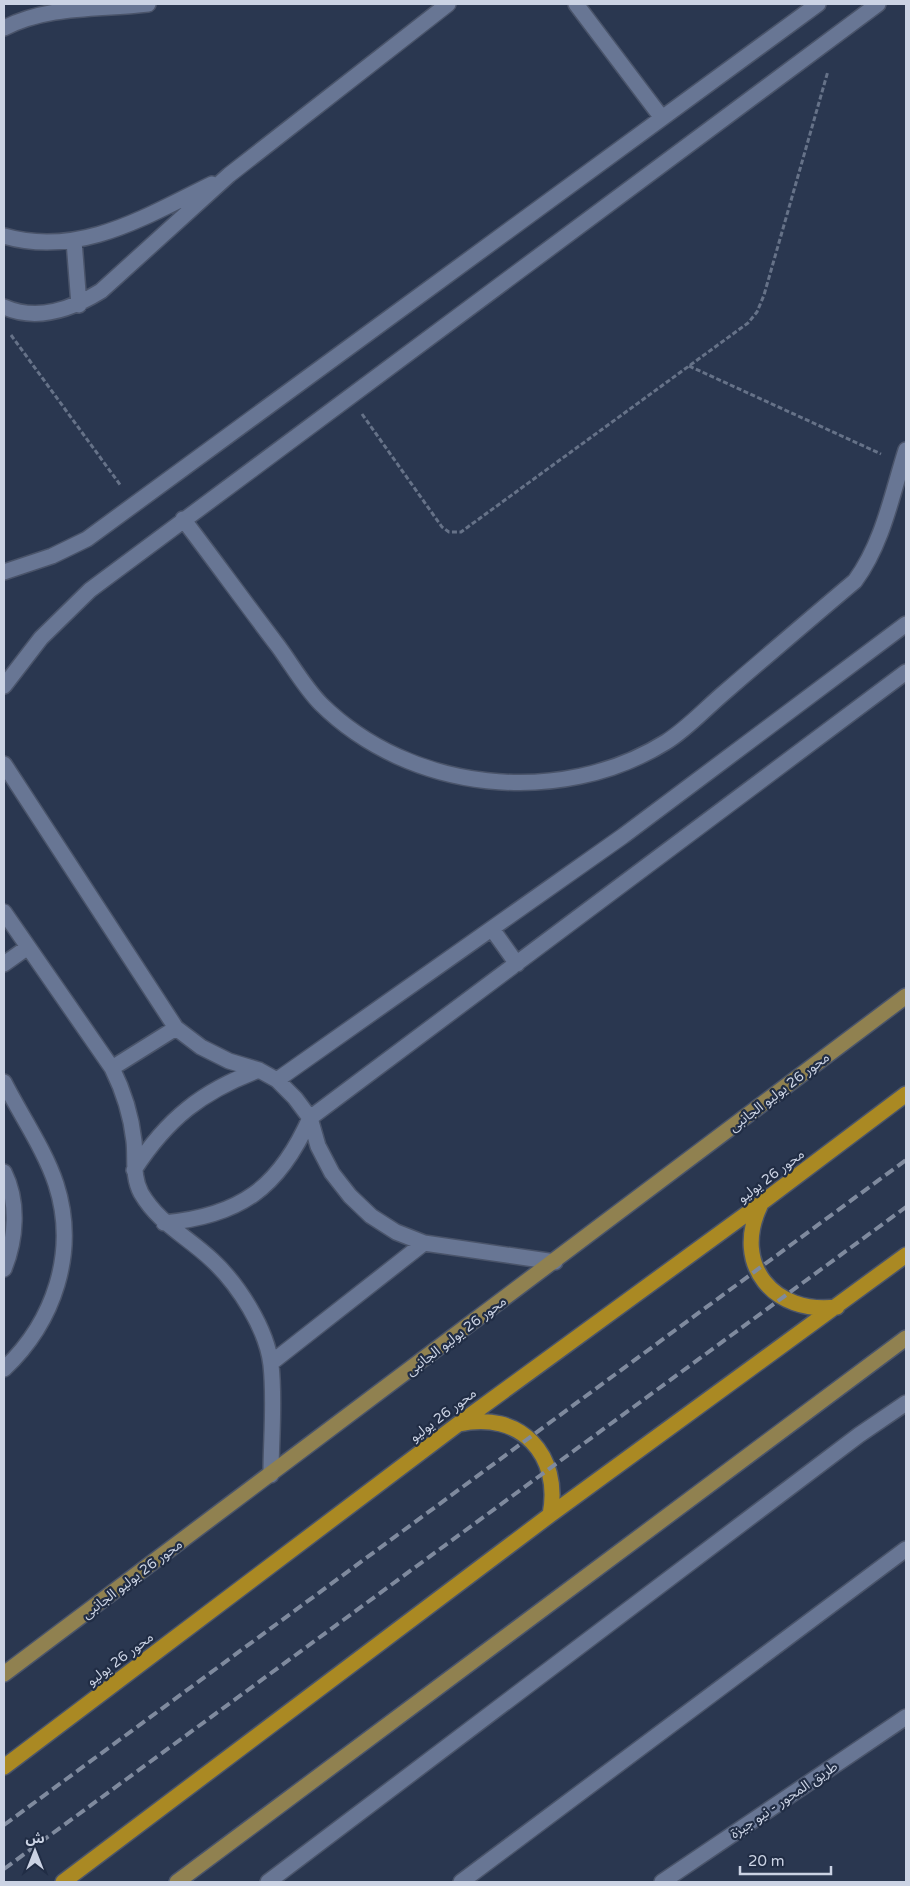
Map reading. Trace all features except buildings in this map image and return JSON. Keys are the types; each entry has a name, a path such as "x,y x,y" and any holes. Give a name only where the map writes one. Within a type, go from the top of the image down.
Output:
{"highway":[{"name":"محور 26 يوليو","path":"4,1767 456,1425 760,1204 906,1094"},
{"path":"760,1204 753,1220 751,1244 756,1268 764,1282 790,1302 805,1308 822,1309 838,1307"},
{"path":"63,1882 550,1515 838,1307 906,1255"},
{"path":"456,1425 488,1421 504,1424 519,1431 531,1441 542,1453 549,1468 553,1484 550,1515"}],"main road":[{"name":"محور 26 يوليو الجانبى","path":"4,1674 556,1262 906,996"},
{"path":"176,1882 906,1338"}],"street":[{"path":"4,28 19,20 50,11 82,7 114,8 148,4"},
{"path":"4,307 30,313 56,312 79,305 101,290 229,175 448,4"},
{"path":"576,4 662,118"},
{"path":"4,572 52,556 88,539 818,4"},
{"path":"4,686 41,638 64,613 90,590 878,4"},
{"path":"4,236 44,243 74,241 104,235 229,175"},
{"path":"74,241 79,305"},
{"path":"183,519 320,704 356,733 397,756 441,773 487,782 534,783 580,777 625,762 667,742 854,581 868,562 878,540 904,457"},
{"path":"278,1080 623,836 906,624"},
{"path":"164,1223 196,1220 226,1210 254,1194 283,1167 297,1148 310,1118 906,672"},
{"path":"4,764 176,1028 201,1047 229,1061 259,1070 278,1080 310,1118 318,1146 332,1173 350,1196 371,1216 396,1232 424,1243 556,1262"},
{"path":"5,918 28,947 112,1068 124,1092 131,1117 135,1144 134,1170 140,1190 150,1208 164,1223 201,1249 221,1268 243,1296 260,1329 271,1363 271,1475"},
{"path":"492,929 517,964"},
{"path":"4,964 28,947"},
{"path":"112,1068 176,1028"},
{"path":"134,1170 149,1146 187,1108 209,1092 259,1070"},
{"path":"4,1082 53,1176 62,1210 64,1237 56,1289 47,1314 34,1336 4,1369"},
{"path":"4,1172 12,1196 14,1238 4,1269"},
{"path":"271,1363 424,1243"},
{"path":"268,1882 852,1441 906,1403"},
{"path":"461,1882 906,1549"},
{"name":"طريق المحور - نيو جيزة","path":"662,1882 906,1717"}],"path":[{"path":"351,397 442,526 449,532 461,532 748,323 757,312 764,294 838,33"},
{"path":"9,332 134,504"},
{"path":"689,366 904,457"}],"railway":[{"path":"4,1825 906,1160"},
{"path":"4,1869 906,1207"}]}
